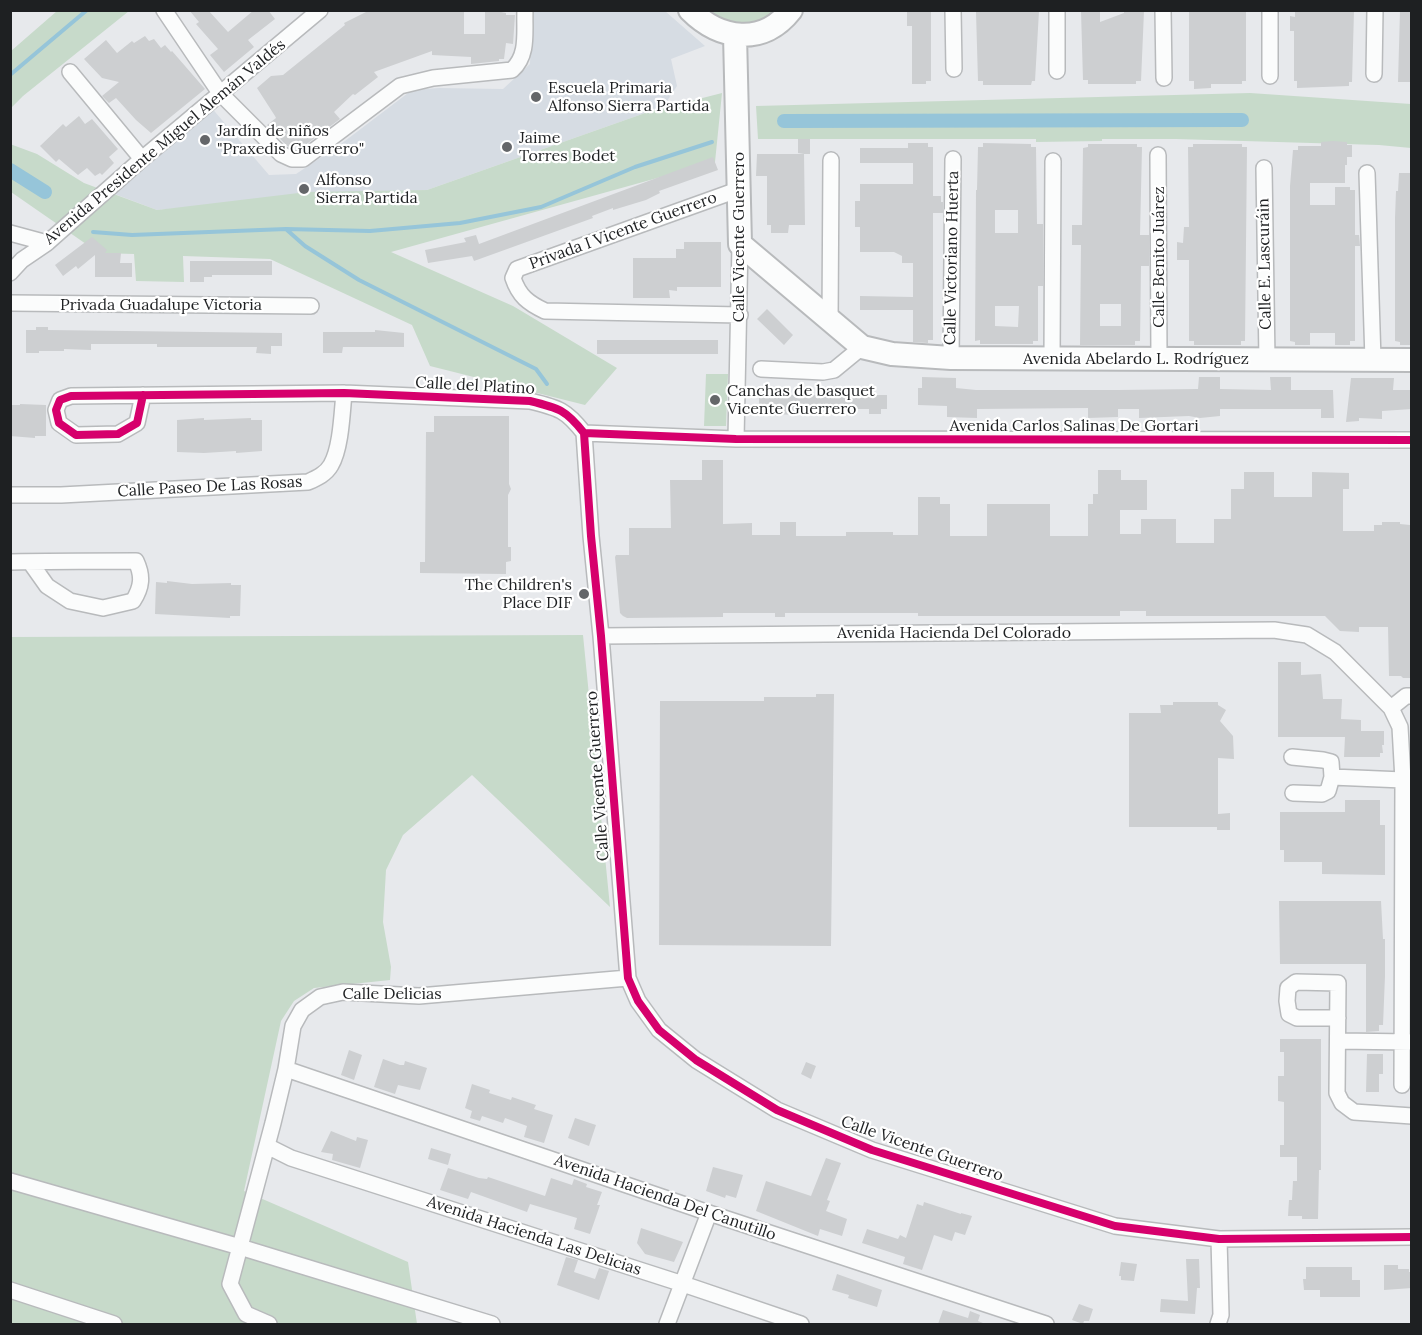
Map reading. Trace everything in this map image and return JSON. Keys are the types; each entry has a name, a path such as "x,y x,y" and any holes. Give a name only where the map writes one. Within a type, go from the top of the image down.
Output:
{"street":[{"path":"164,10 220,93 281,154 292,159 303,159 400,86 433,78 512,70 519,64 524,54 525,10"},
{"name":"Avenida Presidente Miguel Alemán Valdés","path":"10,273 22,260 47,243 142,159 320,10"},
{"path":"690,10 702,22 718,31 735,35 753,34 771,28 786,18 791,10"},
{"path":"953,10 954,69"},
{"path":"1057,10 1057,71"},
{"path":"1164,10 1164,78"},
{"path":"1270,10 1270,76"},
{"path":"1374,74 1375,10"},
{"name":"Calle Vicente Guerrero","path":"735,35 740,189 740,315 736,439"},
{"path":"70,72 142,159"},
{"name":"Calle Benito Juárez","path":"1158,155 1159,360"},
{"name":"Calle Victoriano Huerta","path":"951,358 953,159"},
{"path":"830,323 831,160"},
{"path":"1052,359 1053,161"},
{"name":"Calle E. Lascuráin","path":"1264,168 1267,360"},
{"path":"1367,173 1373,360"},
{"name":"Privada I Vicente Guerrero","path":"740,189 517,269 513,278 516,288 526,302 545,311 740,315"},
{"path":"10,233 47,243"},
{"name":"Avenida Abelardo L. Rodríguez","path":"740,244 830,323 862,347 892,354 951,358 1412,360"},
{"name":"Privada Guadalupe Victoria","path":"10,303 311,306"},
{"path":"761,369 823,372 834,370 862,347"},
{"name":"Calle del Platino","path":"143,395 137,423 118,435 76,435 59,423 56,410 60,400 71,396 143,395 344,393 530,401 552,406 570,416 584,433"},
{"name":"Calle Paseo De Las Rosas","path":"10,495 61,495 308,482 321,476 331,465 336,452 344,393"},
{"path":"584,433 736,439"},
{"name":"Calle Vicente Guerrero","path":"584,433 628,978 638,1001 658,1030 696,1060 777,1110 872,1150 1115,1226 1219,1239 1412,1237"},
{"name":"Avenida Carlos Salinas De Gortari","path":"736,439 1412,441"},
{"path":"10,562 136,561 140,570 141,589 133,601 103,608 70,601 47,586 30,562"},
{"name":"Avenida Hacienda Del Colorado","path":"601,636 1274,630 1307,635 1335,651 1391,708"},
{"path":"1402,1085 1407,1042 1407,876 1403,753 1400,727 1391,708 1406,696 1412,696"},
{"path":"1292,758 1331,762 1332,777 1328,791 1322,794 1293,792"},
{"path":"1332,777 1403,780"},
{"name":"Calle Delicias","path":"269,1324 246,1314 230,1284 286,1069 293,1026 302,1010 320,997 343,992 419,996 628,978"},
{"path":"1338,1018 1337,1093 1342,1103 1354,1112 1412,1116"},
{"path":"1338,1041 1407,1042"},
{"name":"Avenida Hacienda Del Canutillo","path":"286,1069 709,1213 1046,1324"},
{"name":"Avenida Hacienda Las Delicias","path":"267,1146 291,1158 801,1324"},
{"path":"10,1181 240,1247 492,1324"},
{"path":"667,1324 709,1213"},
{"path":"1218,1324 1221,1315 1219,1239"},
{"path":"10,1290 114,1324"}],"shaded area":[{"name":"Escuela Primaria Alfonso Sierra Partida","path":"532,11 665,11 705,46 671,59 677,86 665,104 427,190 305,197 157,210 112,193 210,106 269,175 296,174 341,144 412,90 503,89 530,64"}],"green space":[{"path":"57,11 129,11 11,108 11,51"},
{"path":"702,11 782,11 777,16 741,28"},
{"path":"722,93 715,162 391,252 513,306 617,368 585,405 430,366 412,325 270,259 183,256 184,282 136,281 134,254 99,253 11,192 10,144 37,154 84,183 157,210 307,192 427,190 648,112"},
{"path":"1250,93 1411,104 1411,148 1176,139 1036,142 1036,139 758,139 756,106"},
{"path":"706,374 728,374 726,426 704,426"},
{"path":"583,635 610,907 472,775 403,835 386,870 383,922 391,967 390,980 314,988 294,1001 281,1021 244,1191 408,1262 417,1324 11,1324 10,637"}],"building":[{"path":"189,10 208,10 228,32 254,10 268,10 275,19 248,40 254,47 224,72 210,55 218,49 196,24 199,22"},
{"path":"370,10 464,10 464,34 485,34 485,10 501,10 506,15 515,15 513,44 506,43 504,59 499,59 499,61 471,64 471,57 432,55 432,51 374,72 378,77 355,95 353,94 334,112 340,119 300,149 296,145 292,148 287,146 267,125 276,118 257,88 271,76 283,75 345,25 344,23"},
{"path":"907,10 931,11 931,81 926,81 926,84 912,84 912,26 907,26"},
{"path":"981,10 1039,11 1035,81 1032,81 1031,85 983,85 983,81 978,81 976,12"},
{"path":"1100,10 1100,22 1124,13 1124,10 1144,11 1141,81 1136,81 1136,84 1088,84 1088,80 1083,80 1081,11"},
{"path":"1194,10 1246,10 1246,81 1242,81 1242,84 1211,84 1211,88 1194,89 1194,81 1189,81 1189,12"},
{"path":"1295,10 1354,11 1352,82 1349,82 1349,86 1297,88 1297,81 1294,81 1294,31 1290,31 1290,16 1295,17"},
{"path":"1400,11 1412,11 1412,82 1398,82"},
{"path":"145,36 149,41 154,39 161,48 165,45 172,51 205,89 151,133 116,98 109,103 102,96 119,82 102,78 84,59 106,40 117,53 132,41 134,43"},
{"path":"79,116 85,124 92,119 118,149 109,157 114,163 102,175 100,173 95,176 87,168 78,175 59,159 56,162 40,146 63,124 66,127"},
{"path":"798,139 810,139 810,154 798,153"},
{"path":"1321,142 1347,142 1347,145 1352,145 1352,157 1347,157 1347,165 1345,165 1345,183 1310,183 1310,205 1335,205 1335,187 1350,187 1350,190 1355,190 1355,235 1359,235 1360,246 1355,246 1355,341 1350,341 1350,345 1335,345 1335,333 1310,333 1310,345 1295,345 1295,342 1290,341 1290,186 1293,150 1298,150 1298,146 1321,146"},
{"path":"908,143 928,143 928,147 933,147 933,196 941,196 941,202 943,202 943,213 933,213 933,340 928,340 928,343 913,342 913,310 860,310 860,296 913,297 913,263 902,263 902,256 894,252 860,252 860,227 855,227 855,201 860,201 860,184 913,184 913,163 860,163 860,148 908,148"},
{"path":"983,143 1031,144 1031,147 1036,147 1037,224 1043,224 1043,286 1038,286 1038,341 1033,341 1033,344 980,344 980,340 975,341 976,190 978,147 983,147","holes":["995,210 1018,210 1018,233 995,233","995,306 1019,306 1018,327 995,326"]},
{"path":"1088,144 1137,144 1137,147 1142,147 1140,235 1149,235 1149,266 1141,266 1140,341 1135,341 1135,345 1080,345 1081,245 1072,245 1072,225 1082,225 1083,148 1088,147","holes":["1100,304 1121,304 1121,326 1100,326"]},
{"path":"1193,144 1242,144 1242,147 1247,147 1245,341 1241,341 1241,345 1194,345 1194,341 1189,341 1189,260 1177,260 1177,242 1183,243 1184,227 1189,227 1188,147 1193,147"},
{"path":"757,154 804,154 805,225 789,225 788,233 771,233 771,225 767,225 767,176 756,176"},
{"path":"713,157 718,170 659,191 660,193 646,200 613,210 613,208 592,216 593,218 474,261 472,256 428,263 425,250 466,242 464,238 476,235 479,244"},
{"path":"1399,173 1412,173 1412,345 1400,345 1400,342 1395,341 1395,218"},
{"path":"92,237 107,250 105,253 121,253 120,263 132,263 132,277 95,277 95,255 78,269 76,266 63,276 55,265"},
{"path":"684,242 721,242 721,287 677,287 677,291 669,290 670,298 633,298 633,258 676,258 676,249 684,249"},
{"path":"190,261 272,261 272,275 212,275 212,277 204,277 204,282 190,282"},
{"path":"767,309 793,335 784,345 757,319"},
{"path":"36,327 48,327 48,330 282,333 282,346 271,346 271,354 256,353 257,347 157,347 157,344 91,344 91,350 64,349 64,351 26,353 26,330 36,330"},
{"path":"375,330 404,333 404,347 343,347 342,353 323,353 323,332 375,332"},
{"path":"597,340 718,340 718,354 597,354"},
{"path":"922,377 956,378 956,388 976,390 1118,390 1198,389 1199,377 1220,377 1220,389 1271,390 1270,377 1291,377 1291,390 1333,390 1334,418 1321,418 1321,409 1220,409 1220,416 1139,418 1139,409 1118,409 1118,417 1088,418 1088,408 977,409 977,418 947,417 947,406 918,405 918,388 922,388"},
{"path":"1351,378 1394,378 1393,390 1412,390 1412,409 1382,411 1382,419 1359,418 1359,421 1346,422"},
{"path":"759,395 887,395 887,409 881,409 881,414 869,414 869,409 810,409 810,415 759,414"},
{"path":"10,405 46,405 46,436 35,436 35,438 10,436"},
{"path":"434,416 509,416 509,484 511,489 508,495 508,547 511,547 511,561 506,562 506,574 420,573 420,562 425,562 426,432 434,432"},
{"path":"204,418 204,420 251,418 251,420 262,420 262,451 177,452 177,420"},
{"path":"702,460 723,460 723,524 752,523 752,535 780,535 780,522 796,522 796,536 846,536 846,532 893,532 893,535 918,535 918,497 940,497 940,504 950,504 950,536 987,536 987,504 1050,504 1050,536 1088,536 1088,504 1093,504 1093,494 1098,494 1098,470 1121,470 1121,480 1147,480 1147,510 1120,510 1120,534 1141,534 1141,519 1176,519 1176,543 1214,543 1214,519 1231,519 1231,489 1244,489 1244,472 1274,472 1274,497 1312,497 1312,472 1349,473 1349,489 1343,489 1343,531 1374,531 1374,525 1382,525 1382,522 1400,522 1400,524 1410,525 1410,531 1412,531 1412,678 1389,676 1388,627 1359,627 1359,632 1340,631 1325,616 1146,616 1146,611 1120,611 1120,616 918,616 918,613 785,613 785,617 775,617 775,613 723,613 723,617 627,618 620,613 615,557 616,555 629,555 629,528 671,528 670,480 702,480"},
{"path":"167,581 241,585 240,616 230,616 230,618 155,614 156,582 167,583"},
{"path":"1278,662 1301,662 1301,675 1321,674 1323,699 1342,699 1341,719 1361,720 1361,731 1384,731 1383,753 1380,753 1380,757 1344,757 1345,737 1278,737"},
{"path":"816,694 834,694 831,946 659,945 660,701 764,701 764,697 816,697"},
{"path":"1173,702 1218,702 1218,705 1226,710 1220,721 1233,736 1234,759 1218,758 1218,814 1230,813 1230,830 1217,830 1217,827 1129,827 1129,713 1161,713 1160,705 1173,705"},
{"path":"1345,800 1380,800 1380,825 1385,825 1385,875 1322,874 1322,862 1284,862 1284,850 1280,850 1280,812 1345,812"},
{"path":"1279,901 1381,901 1383,939 1385,939 1385,976 1383,1025 1379,1025 1379,1031 1366,1032 1366,964 1280,964"},
{"path":"1280,1039 1321,1039 1321,1170 1319,1170 1318,1219 1288,1216 1293,1181 1297,1181 1297,1157 1280,1157 1280,1145 1284,1145 1284,1102 1278,1101 1278,1076 1284,1076 1284,1052 1280,1052"},
{"path":"349,1050 362,1055 354,1080 341,1075"},
{"path":"1367,1054 1383,1054 1383,1074 1379,1074 1379,1092 1366,1092"},
{"path":"383,1059 400,1065 404,1065 405,1061 427,1068 420,1090 398,1085 395,1094 374,1087"},
{"path":"806,1062 816,1066 811,1079 801,1074"},
{"path":"472,1084 490,1090 489,1093 511,1100 512,1097 536,1105 534,1109 553,1115 544,1143 524,1137 527,1126 505,1118 503,1123 482,1116 480,1121 470,1118 472,1111 465,1108"},
{"path":"575,1118 596,1125 589,1146 568,1138"},
{"path":"331,1131 356,1141 357,1137 368,1140 360,1168 332,1160 333,1154 321,1152"},
{"path":"431,1148 451,1154 448,1165 428,1159"},
{"path":"826,1158 841,1163 827,1200 830,1201 826,1211 847,1219 842,1236 820,1229 818,1236 756,1211 766,1181 811,1196"},
{"path":"713,1167 743,1175 736,1198 726,1195 725,1198 706,1191"},
{"path":"448,1168 479,1178 487,1179 488,1177 545,1196 551,1178 572,1185 574,1179 587,1184 586,1187 602,1192 590,1234 574,1229 577,1218 530,1204 527,1212 471,1192 468,1199 440,1190"},
{"path":"924,1202 972,1216 965,1235 955,1232 952,1241 934,1235 922,1270 903,1264 905,1257 862,1243 867,1229 898,1239 900,1235 906,1238 917,1204 923,1206"},
{"path":"641,1228 683,1242 674,1262 645,1254 637,1243"},
{"path":"566,1257 578,1260 574,1272 595,1279 599,1268 609,1271 599,1300 557,1285"},
{"path":"1186,1259 1199,1259 1200,1288 1197,1288 1195,1314 1160,1312 1161,1299 1188,1301"},
{"path":"1121,1262 1137,1264 1134,1281 1121,1280 1119,1276"},
{"path":"1384,1265 1398,1265 1398,1269 1409,1269 1409,1272 1412,1272 1412,1288 1384,1290"},
{"path":"1306,1267 1352,1267 1352,1280 1360,1280 1360,1297 1320,1297 1320,1290 1304,1290 1303,1279 1306,1279"},
{"path":"837,1274 882,1290 877,1307 848,1298 849,1295 832,1290"},
{"path":"1079,1304 1093,1309 1089,1321 1084,1321 1083,1324 1072,1320"},
{"path":"943,1310 968,1318 970,1311 980,1315 978,1321 983,1324 938,1324"}],"waterway":[{"path":"10,75 87,10"},
{"path":"784,121 1242,120"},
{"path":"93,232 132,235 286,229 370,231 460,223 541,207 635,167 712,142"},
{"path":"10,170 45,192"},
{"path":"287,230 305,246 359,280 536,369 547,384"}],"cycle path":[{"path":"143,395 137,423 118,434 76,435 59,423 56,410 60,400 71,396 344,393 530,401 561,411 572,419 584,433 736,439 1412,440"},
{"path":"584,433 628,978 638,1001 659,1030 696,1060 777,1110 872,1150 1115,1226 1219,1239 1412,1237"}],"place":[{"name":"Escuela Primaria Alfonso Sierra Partida","path":"536,97"},
{"name":"Jardín de niños \"Praxedis Guerrero\"","path":"205,140"},
{"name":"Jaime Torres Bodet","path":"507,147"},
{"name":"Alfonso Sierra Partida","path":"304,189"},
{"name":"Canchas de basquet Vicente Guerrero","path":"715,400"},
{"name":"The Children's Place DIF","path":"584,594"}]}
